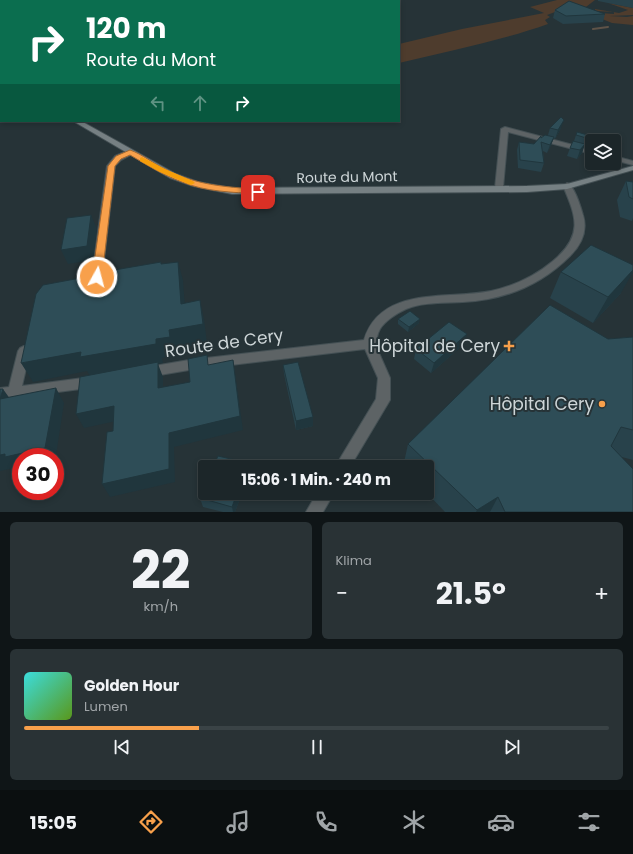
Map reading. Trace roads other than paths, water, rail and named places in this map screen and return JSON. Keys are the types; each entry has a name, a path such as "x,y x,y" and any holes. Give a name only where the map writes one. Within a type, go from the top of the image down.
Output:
{"main road":[{"name":"Route du Mont","path":"78,122 162,171 185,181 232,191 280,192 499,188 527,189 567,186 633,168"}],"street":[{"path":"499,188 505,129 585,150"},
{"path":"75,284 97,277 111,166 118,158 130,152"},
{"path":"621,160 633,163"},
{"path":"346,460 383,400 384,378 369,344 376,326 397,309 419,302 496,294 522,286 549,271 567,254 580,235 581,220 567,186"},
{"path":"14,394 25,343"},
{"name":"Route de Cery","path":"135,375 189,365 369,344"},
{"path":"0,394 14,394 103,381"},
{"path":"314,512 322,500"}],"waterway":[{"path":"593,29 608,27"}],"place":[{"name":"Hôpital de Cery","path":"509,346"},
{"name":"Hôpital Cery","path":"602,404"}]}
